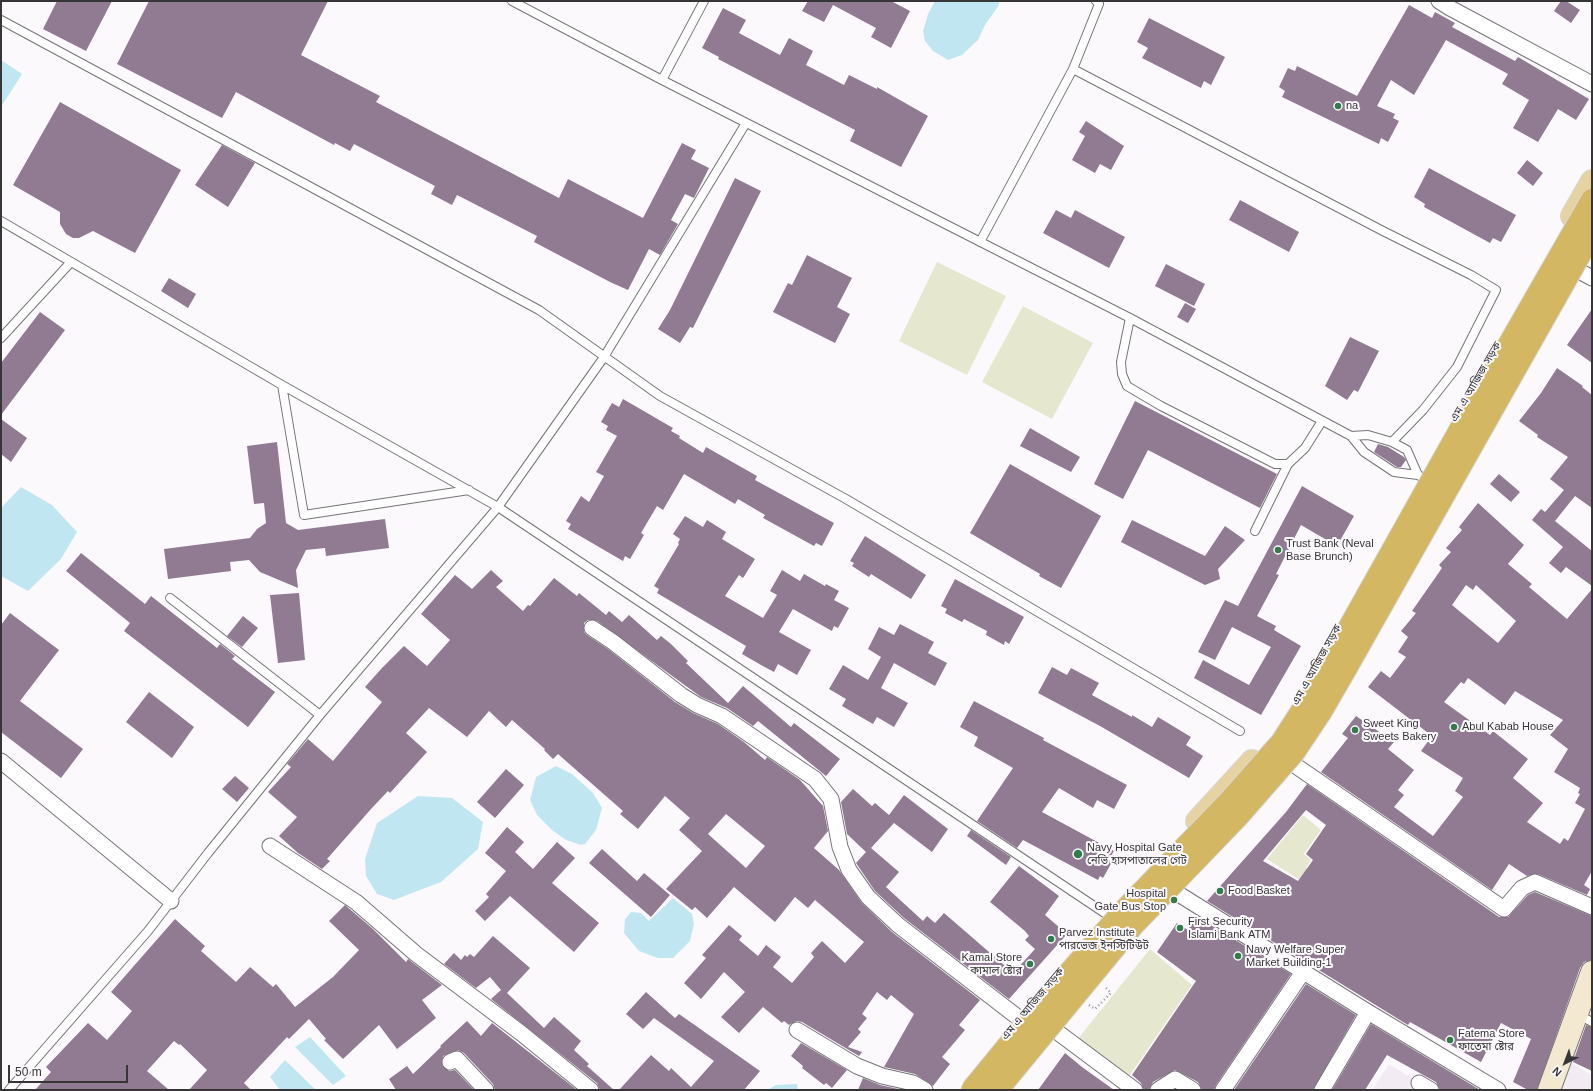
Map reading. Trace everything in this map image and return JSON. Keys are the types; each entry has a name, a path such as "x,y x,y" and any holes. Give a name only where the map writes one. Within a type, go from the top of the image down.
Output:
{"highway":[{"path":"972,1090 1049,996 1122,912 1228,803 1282,742 1307,704 1456,436 1592,200"},
{"path":"996,1090 1133,925 1242,811 1294,752 1342,677 1384,599 1592,233"}],"main road":[{"name":"এম এ আজিজ সড়ক","path":"962,1090 1020,1019 1109,916 1275,735 1299,699 1420,476 1592,182"},
{"path":"1007,1090 1140,930 1177,893 1296,766 1328,718 1455,495 1587,275 1592,253"}],"street":[{"path":"1439,1 1592,84"},
{"path":"592,628 613,642 681,695 697,705 722,716 815,779 831,799 840,847 847,864 868,897 898,925 1020,1019"},
{"path":"1,761 171,901"},
{"path":"1296,766 1504,909 1522,888 1535,882 1592,907"},
{"path":"270,846 356,902 416,954 521,1033 591,1090"},
{"path":"1177,893 1368,1012 1498,1090"},
{"path":"1223,1090 1303,972"},
{"path":"1549,1090 1584,1018 1592,972"},
{"path":"1322,1090 1368,1012"},
{"path":"797,1030 857,1066 882,1076 913,1083 925,1090"},
{"path":"1056,1031 1135,1090"},
{"path":"450,1062 457,1059 486,1090"},
{"path":"1158,1090 1175,1079 1192,1090"}],"lane":[{"path":"512,1 662,80 1130,318 1351,436 1364,452 1394,472 1420,476 1455,495"},
{"path":"662,80 704,1"},
{"path":"980,242 1073,69 1099,4 1096,1"},
{"path":"1,20 539,310 660,396 846,499 1240,731"},
{"path":"1073,69 1383,231 1471,274 1496,290 1457,367 1423,410 1392,442"},
{"path":"9,1090 138,943 244,808 320,715 498,508 604,357 746,123"},
{"path":"1,221 282,385 469,490 498,508 1109,916"},
{"path":"1,338 71,262"},
{"path":"1130,318 1121,362 1122,374 1127,386 1161,406 1249,452 1275,464 1288,464"},
{"path":"282,385 304,516 469,490"},
{"path":"1255,531 1288,464 1305,448 1322,421"},
{"path":"1351,436 1368,435 1392,442 1408,450 1420,476"},
{"path":"170,598 320,715"}],"path":[{"path":"1096,1009 1111,993"}],"shaded area":[{"path":"1566,1060 1592,1075 1592,1090 1556,1090"},
{"path":"1389,1064 1416,1081 1412,1090 1372,1090"}],"green space":[{"path":"937,262 1006,296 967,375 899,341"},
{"path":"1023,306 1093,343 1052,419 982,382"},
{"path":"1303,815 1321,830 1304,854 1311,860 1306,868 1314,874 1306,884 1267,859"},
{"path":"1150,949 1192,985 1127,1079 1077,1040"}],"water":[{"path":"935,1 999,1 999,5 985,25 978,40 962,55 948,60 933,51 925,41 923,31 928,14"},
{"path":"1,60 22,74 1,107"},
{"path":"21,487 52,505 77,532 61,559 28,591 1,576 1,508"},
{"path":"556,766 572,774 593,793 602,808 596,830 585,844 581,845 566,840 552,830 537,815 530,800 536,777"},
{"path":"418,796 452,798 483,822 478,849 441,882 394,900 377,894 366,876 365,859 377,823"},
{"path":"673,898 692,914 694,924 690,941 673,958 658,958 639,951 624,933 625,919 631,912 641,913 649,921"},
{"path":"310,1037 346,1076 333,1085 295,1047"},
{"path":"285,1060 316,1090 280,1090 270,1077"},
{"path":"797,1084 798,1090 767,1090 776,1085"}],"building":[{"path":"57,1 112,1 86,51 43,29"},
{"path":"149,1 328,1 301,55 380,96 376,102 559,198 568,179 643,218 682,143 696,150 691,159 709,168 694,198 685,194 671,220 678,224 660,255 649,249 628,290 534,242 537,236 457,195 452,205 431,194 435,186 354,144 350,151 335,143 334,145 236,92 222,118 117,64"},
{"path":"808,1 891,1 910,11 891,48 871,37 876,28 833,5 824,22 802,11"},
{"path":"1561,1 1566,1 1580,10 1571,23 1554,11"},
{"path":"1409,5 1432,18 1435,12 1455,23 1452,27 1515,61 1518,57 1589,99 1576,120 1558,109 1538,142 1513,128 1529,100 1502,84 1508,74 1446,40 1414,95 1391,80 1377,106 1395,114 1393,118 1399,121 1388,142 1381,138 1379,144 1282,97 1285,91 1279,87 1288,68 1295,71 1297,66 1357,96"},
{"path":"723,8 746,20 739,33 780,55 789,38 813,51 806,65 844,85 849,75 877,89 877,87 928,116 901,167 850,141 855,130 718,59 719,57 702,48"},
{"path":"1149,18 1225,57 1211,85 1204,81 1201,88 1142,58 1148,48 1137,42"},
{"path":"60,102 181,170 135,253 93,231 79,238 73,238 66,234 60,224 60,212 13,185"},
{"path":"1086,121 1124,146 1111,170 1100,164 1095,173 1072,160 1085,136 1079,132"},
{"path":"222,145 255,163 228,207 195,185"},
{"path":"1527,160 1543,173 1533,186 1517,173"},
{"path":"1429,168 1516,215 1501,242 1493,238 1490,243 1424,207 1425,204 1414,197"},
{"path":"735,178 761,191 693,328 690,327 680,343 658,329 670,310"},
{"path":"1240,200 1299,232 1289,252 1229,220"},
{"path":"1056,210 1071,218 1075,210 1125,237 1109,268 1043,233"},
{"path":"807,255 852,278 837,307 850,314 835,343 773,312 788,283 792,285"},
{"path":"1166,264 1205,284 1194,306 1155,286"},
{"path":"169,278 196,294 188,308 161,291"},
{"path":"1185,303 1196,309 1188,323 1177,317"},
{"path":"1592,309 1592,363 1567,345"},
{"path":"40,312 65,330 1,415 1,363"},
{"path":"1350,337 1379,351 1358,392 1354,390 1347,400 1325,386"},
{"path":"1557,368 1583,386 1582,387 1592,395 1592,508 1575,496 1555,521 1592,551 1592,586 1566,567 1561,573 1549,563 1563,547 1532,520 1541,509 1545,512 1564,490 1550,479 1568,457 1537,437 1538,435 1519,421 1541,393"},
{"path":"623,399 673,428 671,431 680,436 679,438 703,453 706,447 757,476 755,480 834,523 822,546 816,543 814,546 763,518 765,515 738,499 735,504 684,474 663,510 657,506 641,533 644,535 630,559 625,556 623,561 568,529 571,524 566,521 581,496 589,502 604,476 596,472 617,436 606,430 608,426 601,422 612,403 619,407"},
{"path":"1135,401 1277,474 1260,508 1148,450 1123,499 1094,484"},
{"path":"1,419 27,438 11,462 1,454"},
{"path":"1030,428 1080,457 1071,472 1020,446"},
{"path":"277,442 286,523 298,530 385,519 389,548 326,556 325,548 306,550 296,570 298,588 260,572 249,560 230,562 231,571 168,579 164,549 250,538 257,529 266,523 264,503 254,504 247,446"},
{"path":"1378,444 1388,447 1404,457 1406,460 1401,467 1397,467 1374,452"},
{"path":"1010,464 1101,516 1061,588 970,533"},
{"path":"1499,474 1520,492 1511,502 1490,484"},
{"path":"1302,486 1354,516 1337,546 1301,525 1276,574 1279,575 1257,616 1276,626 1274,630 1301,646 1261,715 1194,678 1203,660 1249,685 1271,647 1232,627 1215,660 1198,652 1225,600 1238,606"},
{"path":"1478,503 1524,545 1508,564 1532,584 1529,587 1567,619 1592,589 1592,871 1584,885 1590,889 1587,895 1538,874 1527,876 1509,864 1492,890 1321,772 1348,738 1342,734 1356,716 1394,742 1388,749 1414,770 1398,790 1404,795 1394,807 1433,836 1463,797 1455,791 1463,778 1421,751 1432,736 1368,687 1381,671 1390,678 1406,657 1398,652 1408,637 1401,631 1416,613 1412,611 1442,568 1439,565 1451,552 1446,548 1462,530 1459,527","holes":["1466,585 1473,590 1476,585 1516,621 1498,643 1452,605","1468,678 1505,705 1515,691 1563,720 1550,735 1568,749 1554,772 1580,788 1578,793 1580,794 1575,803 1585,809 1568,841 1564,838 1560,844 1527,822 1543,803 1513,778 1528,759 1493,731 1490,735 1444,702 1461,682 1464,684"]},
{"path":"685,516 703,527 707,520 726,532 722,539 755,559 743,578 739,575 725,596 763,618 777,595 770,591 782,570 800,581 804,574 825,586 826,584 839,591 834,600 849,608 838,628 834,626 832,631 793,609 779,632 811,650 797,675 778,664 774,672 742,654 746,646 657,593 659,589 654,586 679,544 680,539 673,534"},
{"path":"1132,520 1205,556 1225,526 1245,540 1218,569 1220,579 1205,585 1121,542"},
{"path":"865,536 926,575 911,599 871,574 869,577 852,566 854,563 850,561"},
{"path":"81,553 145,604 151,596 217,648 220,644 235,656 232,659 275,692 248,727 124,631 130,623 66,571"},
{"path":"491,570 503,581 496,587 523,611 528,605 530,606 554,578 577,596 579,593 606,615 609,611 622,622 629,615 657,640 661,636 688,661 686,663 728,703 743,686 791,727 794,723 840,759 826,776 758,721 753,726 727,708 701,697 597,621 588,620 584,623 584,632 587,635 608,649 675,702 693,713 718,724 744,742 765,760 767,757 800,780 823,806 828,831 814,848 839,870 861,902 892,932 980,1000 959,1025 965,1030 942,1057 950,1064 933,1086 915,1074 884,1067 914,1014 891,995 887,1000 877,992 862,1014 867,1018 858,1029 861,1032 848,1047 862,1052 859,1056 802,1022 797,1021 789,1025 784,1021 782,1023 763,1007 739,1033 721,1017 745,992 724,972 701,999 684,983 706,958 702,955 729,925 742,936 739,940 758,956 766,945 781,957 773,967 792,983 814,957 811,953 822,941 845,963 864,942 815,900 808,908 795,897 775,922 734,887 707,918 695,907 692,910 666,889 702,851 679,830 690,818 665,796 638,829 620,814 623,811 558,754 553,759 544,750 545,749 512,720 506,727 489,711 467,737 429,708 406,733 427,752 390,793 388,791 371,809 327,859 330,861 322,869 298,853 279,836 297,817 268,792 291,767 287,764 308,739 333,761 382,702 365,687 382,668 404,646 427,666 450,640 421,614 455,575 472,589","holes":["726,814 765,846 746,868 708,834"]},
{"path":"955,579 1024,617 1009,644 1005,641 1004,645 986,635 987,631 964,619 962,622 945,613 947,609 941,606"},
{"path":"299,593 305,660 278,663 270,595"},
{"path":"10,613 59,650 20,701 83,749 61,778 1,732 1,625"},
{"path":"243,616 258,628 242,647 227,636"},
{"path":"900,624 934,642 928,653 947,663 935,686 894,663 881,688 908,703 894,727 877,717 873,724 842,706 846,699 829,689 843,665 868,680 881,657 868,649 879,627 894,635"},
{"path":"1052,667 1067,675 1071,668 1099,683 1092,695 1132,717 1132,715 1152,727 1158,717 1191,737 1186,745 1203,756 1189,778 1100,726 1038,693"},
{"path":"149,692 194,727 172,758 126,722"},
{"path":"974,701 1044,738 1043,740 1127,785 1114,809 1097,800 1093,808 1059,788 1042,812 1114,851 1108,860 1112,862 1103,878 1100,876 1098,880 1023,840 1017,848 977,821 1013,768 974,746 978,737 960,727"},
{"path":"506,769 524,785 495,818 477,802"},
{"path":"235,776 249,788 237,802 222,789"},
{"path":"1307,784 1499,917 1508,917 1528,895 1535,892 1592,916 1592,960 1584,962 1580,968 1537,1090 1528,1090 1513,1082 1531,1039 1501,1023 1481,1062 1410,1022 1408,1025 1207,901 1286,812","holes":["1306,810 1326,825 1306,854 1313,860 1298,881 1263,861"]},
{"path":"853,789 872,806 875,803 889,815 904,795 948,829 932,852 894,823 871,848 899,872 886,887 923,921 927,916 935,923 944,913 1011,971 1013,968 1016,970 1035,949 1025,940 1029,936 1025,931 990,902 1019,866 1059,896 1045,915 1067,934 1009,999 904,918 875,891 856,863 866,852 847,834 841,802"},
{"path":"507,827 524,842 515,852 533,869 557,842 575,858 552,883 599,923 574,952 510,896 485,921 475,911 489,897 486,894 506,871 485,853"},
{"path":"971,830 1011,857 1006,865 967,836"},
{"path":"602,849 637,881 644,873 670,895 651,917 589,863"},
{"path":"345,905 373,929 406,962 408,959 442,985 422,1000 436,1018 397,1049 379,1025 343,1059 324,1040 326,1039 309,1019 289,1039 287,1037 244,1083 251,1090 189,1090 207,1070 180,1044 179,1045 174,1041 147,1071 169,1090 35,1090 51,1072 46,1067 88,1023 107,1040 132,1011 111,992 175,919 205,946 201,951 236,982 250,967 273,987 276,984 295,1007 333,977 359,950 329,921"},
{"path":"1196,916 1291,974 1214,1090 1202,1090 1198,1082 1175,1070 1153,1082 1149,1090 1144,1090 1141,1083 1132,1075 1196,981 1157,952 1177,923 1188,930"},
{"path":"493,936 530,968 507,993 544,1028 554,1017 581,1041 574,1050 589,1064 587,1066 614,1090 600,1090 597,1083 491,999 501,990 490,977 476,988 444,964 454,953 461,960 465,955 467,957 470,954 474,957"},
{"path":"1306,984 1356,1015 1313,1090 1234,1090"},
{"path":"646,992 675,1018 679,1014 760,1071 744,1090 619,1090 651,1055 669,1071 671,1068 691,1087 714,1061 654,1018 643,1029 626,1014"},
{"path":"467,1021 481,1036 492,1023 577,1090 495,1090 493,1084 464,1053 458,1050 443,1056 442,1065 449,1071 455,1070 474,1090 396,1090 389,1079 407,1066 413,1074"},
{"path":"1371,1024 1480,1090 1440,1090 1436,1082 1387,1055 1365,1090 1332,1090"},
{"path":"1586,1025 1592,1027 1592,1071 1573,1062"},
{"path":"801,1043 847,1070 832,1088 826,1083 824,1085 802,1068 803,1066 791,1056"},
{"path":"1065,1053 1082,1067 1114,1090 1038,1090"},
{"path":"863,1078 880,1085 903,1090 858,1090"}],"place":[{"name":"na","path":"1338,106"},
{"name":"Trust Bank (Neval Base Brunch)","path":"1278,550"},
{"name":"Abul Kabab House","path":"1454,727"},
{"name":"Sweet King Sweets Bakery","path":"1355,730"},
{"name":"Navy Hospital Gate নেভি হাসপাতালের গেট","path":"1078,854"},
{"name":"Food Basket","path":"1220,891"},
{"name":"Hospital Gate Bus Stop","path":"1174,900"},
{"name":"First Security Islami Bank ATM","path":"1180,928"},
{"name":"Parvez Institute পারভেজ ইনস্টিটিউট","path":"1051,939"},
{"name":"Navy Welfare Super Market Building-1","path":"1238,956"},
{"name":"Kamal Store কামাল ষ্টোর","path":"1030,964"},
{"name":"Fatema Store ফাতেমা ষ্টোর","path":"1450,1040"}]}
